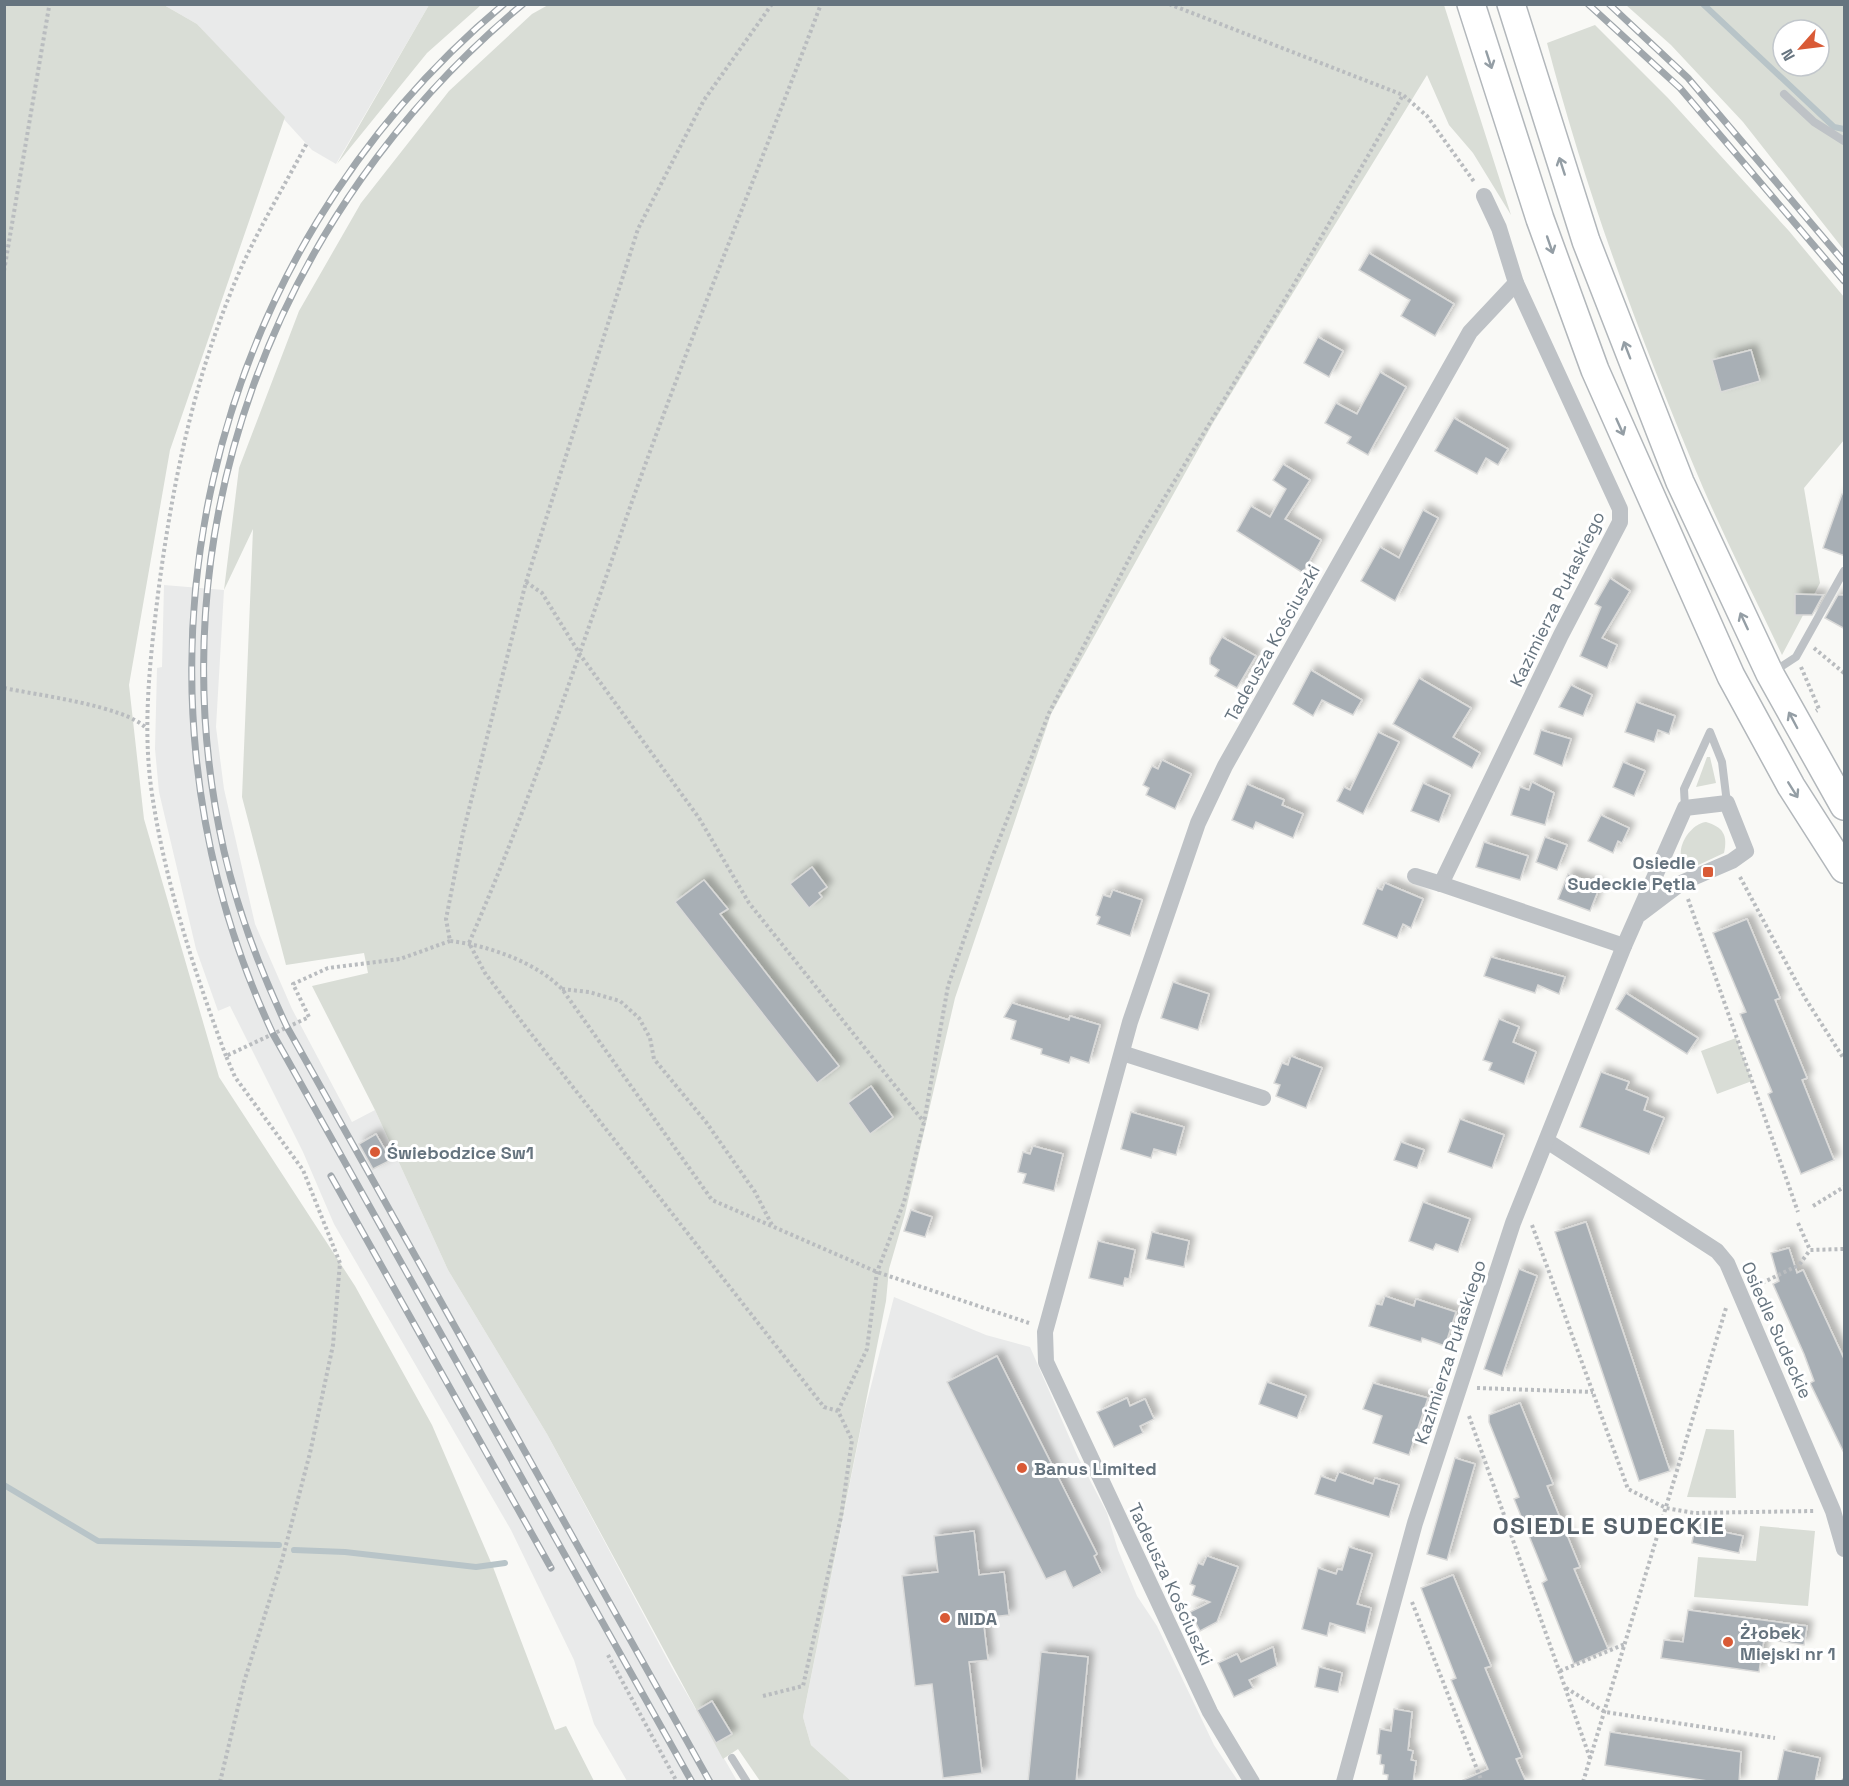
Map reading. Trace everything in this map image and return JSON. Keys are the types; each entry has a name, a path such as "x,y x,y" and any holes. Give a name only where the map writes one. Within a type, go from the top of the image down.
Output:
{"main road":[{"path":"1471,4 1544,229 1595,370 1731,676 1791,786 1845,869"},
{"path":"1511,4 1583,230 1680,482 1770,674 1845,806"}],"street":[{"name":"Kazimierza Pułaskiego","path":"1441,884 1561,635 1620,522 1620,509 1516,283 1499,228 1484,196"},
{"name":"Tadeusza Kościuszki","path":"1252,1782 1210,1712 1051,1373 1046,1362 1045,1332 1122,1053 1198,823 1225,766 1470,332 1516,283"},
{"name":"Kazimierza Pułaskiego","path":"1640,914 1681,883 1732,861 1746,851 1727,802"},
{"path":"1685,808 1727,802"},
{"name":"Kazimierza Pułaskiego","path":"1344,1782 1401,1573 1459,1387 1523,1199 1624,946 1685,808"},
{"path":"1414,876 1624,946"},
{"path":"1122,1053 1263,1098"},
{"name":"Osiedle Sudeckie","path":"1547,1141 1717,1251 1738,1285 1833,1511 1845,1549"}],"lane":[{"path":"1784,94 1814,122 1845,141"},
{"path":"1770,674 1797,657 1845,571"},
{"path":"1685,808 1684,789 1710,732 1722,762 1727,802"},
{"path":"732,1758 747,1782"}],"path":[{"path":"450,941 446,919 463,833 526,582 638,229 704,100 772,4"},
{"path":"469,943 581,656 633,501 821,4"},
{"path":"1169,4 1402,95 1427,116 1484,196"},
{"path":"4,271 49,7"},
{"path":"838,1411 867,1349 877,1272 904,1202 924,1122 948,986 990,864 1049,713 1140,538 1263,335 1402,95"},
{"path":"220,1782 244,1682 282,1560 310,1453 333,1345 340,1263 303,1170 235,1077 226,1056 192,956 164,852 152,794 146,728 153,636 169,508 203,367 230,294 307,144"},
{"path":"526,582 542,593 581,656 699,818 749,903 924,1122"},
{"path":"1806,642 1845,673"},
{"path":"1797,657 1819,709 1812,713"},
{"path":"4,688 110,710 139,720 146,728"},
{"path":"1731,875 1738,873 1805,998 1845,1059"},
{"path":"1686,894 1798,1212"},
{"path":"226,1056 309,1017 293,984 300,980 328,968 400,959 450,941 469,943 547,973 562,989 712,1200 877,1272 1028,1322 1045,1332"},
{"path":"469,943 485,973 525,1026 817,1399 824,1407 838,1411 852,1440 841,1517 803,1686 763,1696"},
{"path":"562,989 589,992 620,1001 639,1018 650,1038 654,1059 706,1122 742,1174 772,1226"},
{"path":"1813,1206 1845,1187"},
{"path":"1523,1199 1628,1489 1666,1508 1694,1513 1833,1511"},
{"path":"1798,1223 1810,1250"},
{"path":"1810,1250 1845,1249"},
{"path":"1762,1283 1799,1264 1810,1250"},
{"path":"1584,1782 1731,1291 1738,1285"},
{"path":"1590,1758 1459,1387 1593,1392"},
{"path":"1401,1573 1482,1782"},
{"path":"1560,1671 1625,1644"},
{"path":"608,1655 677,1782"},
{"path":"1566,1688 1605,1712 1775,1737"}],"shaded area":[{"path":"5,4 164,5 197,24 285,117 170,450 129,685 144,819 219,1077 355,1286 432,1425 493,1567 555,1730 566,1726 594,1781 5,1781"},
{"path":"164,5 429,5 336,164 312,150 197,24"},
{"path":"429,5 481,5 427,53 337,164"},
{"path":"548,5 1444,5 1511,215 1473,153 1449,125 1427,75 1213,423 1051,714 955,998 905,1214 889,1269 886,1301 803,1717 811,1745 851,1781 760,1781 738,1749 723,1759 547,1434 448,1270 375,1110 312,986 368,973 364,953 286,965 242,797 253,529 224,590 239,468 299,311 361,203 449,91 532,14"},
{"path":"1626,5 1844,5 1844,250 1743,122 1671,45"},
{"path":"1595,25 1668,98 1789,231 1844,297 1844,440 1804,488 1820,583 1782,655 1713,511 1659,380 1617,269 1563,100 1547,43"},
{"path":"164,585 224,590 216,727 224,789 255,924 292,1009 352,1122 375,1110 448,1270 547,1434 672,1668 737,1781 627,1781 594,1724 574,1660 511,1530 334,1224 303,1152 230,1006 218,1011 196,949 159,792 155,749 157,668 162,667"},
{"path":"1707,757 1710,757 1716,783 1696,787"},
{"path":"1706,822 1717,826 1723,833 1724,853 1692,868 1681,858 1683,843 1692,829"},
{"path":"1736,1038 1752,1081 1717,1094 1701,1051"},
{"path":"894,1297 986,1335 1030,1347 1078,1457 1107,1513 1118,1550 1137,1596 1157,1626 1214,1745 1238,1781 851,1781 811,1745 803,1717 864,1413"},
{"path":"1706,1429 1734,1430 1736,1498 1687,1497"},
{"path":"1760,1526 1815,1531 1808,1606 1694,1597 1698,1557 1756,1561"}],"building":[{"path":"1369,253 1454,304 1435,336 1401,316 1410,300 1359,270"},
{"path":"1318,337 1343,351 1329,377 1304,363"},
{"path":"1751,350 1760,381 1721,392 1712,360"},
{"path":"1380,372 1406,387 1368,455 1347,443 1351,437 1325,423 1336,403 1357,414"},
{"path":"1454,418 1508,449 1498,465 1486,458 1477,474 1435,451"},
{"path":"1283,464 1310,480 1285,519 1321,540 1303,573 1237,531 1251,506 1270,517 1286,489 1273,480"},
{"path":"1842,494 1845,494 1845,556 1823,548"},
{"path":"1423,510 1438,518 1395,601 1361,581 1380,547 1399,558"},
{"path":"1610,578 1630,591 1602,638 1617,645 1607,668 1580,656 1601,607 1595,604"},
{"path":"1795,594 1823,595 1812,615 1795,615"},
{"path":"1838,595 1845,595 1845,629 1825,618"},
{"path":"1222,637 1256,656 1237,688 1215,676 1219,670 1210,664 1210,658"},
{"path":"1311,670 1362,700 1353,715 1322,700 1313,716 1293,704"},
{"path":"1419,678 1471,708 1453,737 1480,753 1472,768 1393,724"},
{"path":"1571,685 1592,695 1583,716 1559,707"},
{"path":"1636,702 1675,716 1669,734 1658,730 1654,742 1625,732"},
{"path":"1541,730 1571,739 1562,766 1534,754"},
{"path":"1378,732 1399,742 1363,814 1337,801 1344,787 1350,790"},
{"path":"1162,760 1191,774 1175,809 1146,795 1149,788 1143,785 1152,766 1158,769"},
{"path":"1623,762 1645,771 1634,796 1613,787"},
{"path":"1532,782 1554,793 1545,825 1511,815 1520,787 1529,790"},
{"path":"1423,783 1450,795 1439,822 1411,811"},
{"path":"1247,784 1284,800 1282,805 1303,814 1293,838 1256,822 1253,829 1232,820"},
{"path":"1601,815 1629,828 1622,843 1618,841 1613,853 1588,841"},
{"path":"1545,837 1567,845 1557,870 1536,862"},
{"path":"1484,842 1528,856 1520,880 1476,867"},
{"path":"812,867 827,887 819,893 822,897 809,908 790,884"},
{"path":"1568,874 1600,886 1590,911 1558,899"},
{"path":"704,880 728,909 720,914 839,1066 817,1083 675,902"},
{"path":"1385,883 1423,899 1411,928 1403,924 1397,938 1363,924 1377,888 1382,890"},
{"path":"1113,890 1142,900 1130,936 1097,924 1100,917 1096,915 1103,895 1110,897"},
{"path":"1747,919 1780,998 1775,1000 1807,1078 1802,1080 1834,1160 1801,1174 1768,1094 1772,1092 1740,1014 1746,1012 1713,933"},
{"path":"1491,957 1565,977 1559,994 1538,985 1535,993 1484,976"},
{"path":"1173,982 1209,994 1198,1030 1161,1018"},
{"path":"1626,993 1698,1038 1687,1054 1616,1009"},
{"path":"1012,1003 1069,1020 1070,1016 1100,1025 1089,1063 1071,1057 1069,1063 1041,1054 1042,1049 1011,1039 1016,1021 1004,1017"},
{"path":"1499,1019 1519,1027 1513,1042 1536,1052 1524,1084 1489,1070 1492,1063 1483,1060"},
{"path":"1291,1056 1322,1068 1306,1108 1276,1096 1280,1085 1274,1083 1282,1063 1288,1065"},
{"path":"1601,1072 1629,1082 1626,1089 1648,1098 1644,1110 1664,1118 1649,1154 1580,1127"},
{"path":"871,1086 893,1117 870,1134 848,1103"},
{"path":"1131,1112 1184,1127 1176,1155 1154,1149 1151,1158 1121,1149"},
{"path":"1460,1119 1504,1135 1492,1168 1448,1152"},
{"name":"Świebodzice Sw1","path":"376,1134 391,1160 373,1169 359,1144"},
{"path":"1401,1142 1424,1150 1417,1168 1394,1160"},
{"path":"1033,1146 1063,1154 1054,1191 1023,1183 1026,1174 1018,1172 1023,1152 1030,1154"},
{"path":"1423,1202 1470,1219 1458,1252 1436,1244 1433,1250 1409,1241"},
{"path":"911,1210 932,1217 925,1237 904,1231"},
{"path":"1586,1222 1670,1471 1639,1481 1555,1232"},
{"path":"1152,1232 1189,1241 1184,1267 1146,1259"},
{"path":"1098,1241 1135,1250 1129,1279 1125,1278 1123,1286 1089,1278"},
{"path":"1789,1248 1797,1273 1803,1270 1845,1361 1845,1455 1810,1383 1814,1381 1804,1354 1773,1284 1779,1281 1771,1253"},
{"path":"1519,1269 1537,1276 1502,1376 1484,1369"},
{"path":"1385,1296 1414,1306 1416,1299 1456,1312 1445,1346 1422,1338 1421,1342 1369,1326 1376,1304 1382,1305"},
{"name":"Banus Limited","path":"997,1356 1097,1554 1094,1556 1102,1573 1073,1588 1065,1571 1046,1579 947,1382"},
{"path":"1267,1382 1306,1396 1297,1418 1259,1404"},
{"path":"1373,1383 1428,1398 1409,1455 1373,1443 1382,1416 1363,1409"},
{"path":"1127,1398 1130,1406 1145,1399 1154,1419 1140,1426 1143,1433 1114,1447 1097,1412"},
{"path":"1520,1403 1553,1484 1547,1486 1580,1567 1574,1569 1608,1649 1574,1664 1542,1583 1547,1580 1514,1499 1519,1497 1489,1422 1489,1415"},
{"path":"1455,1458 1475,1464 1447,1560 1427,1554"},
{"path":"1339,1472 1373,1484 1375,1478 1399,1485 1389,1517 1315,1494 1321,1476 1335,1481"},
{"path":"1695,1526 1743,1536 1739,1553 1692,1543"},
{"name":"NIDA","path":"974,1531 979,1575 1004,1572 1009,1615 983,1618 988,1660 969,1662 982,1773 943,1778 932,1684 915,1686 902,1576 938,1572 934,1536"},
{"path":"1349,1547 1372,1554 1357,1604 1371,1608 1365,1633 1330,1623 1327,1636 1302,1629 1318,1568 1336,1574 1338,1569 1342,1570"},
{"path":"1207,1556 1238,1567 1217,1622 1200,1631 1190,1612 1210,1602 1192,1595 1195,1586 1190,1584 1198,1563 1203,1565"},
{"path":"1453,1575 1491,1666 1485,1668 1522,1757 1516,1759 1526,1782 1459,1782 1488,1769 1451,1680 1456,1678 1421,1588"},
{"name":"Żłobek Miejski nr 1","path":"1688,1610 1807,1626 1804,1645 1764,1639 1759,1672 1661,1658 1664,1640 1683,1642"},
{"path":"1273,1647 1277,1666 1249,1680 1253,1688 1234,1697 1218,1663 1237,1654 1241,1662"},
{"name":"NIDA","path":"1041,1652 1088,1657 1076,1782 1028,1782"},
{"path":"1319,1667 1342,1673 1338,1692 1315,1687"},
{"path":"712,1701 732,1734 716,1743 697,1710"},
{"path":"1394,1709 1412,1712 1408,1750 1413,1751 1411,1760 1416,1761 1413,1782 1387,1782 1388,1775 1383,1774 1384,1765 1380,1764 1381,1755 1377,1754 1380,1729 1391,1731"},
{"path":"1610,1732 1741,1752 1739,1782 1714,1782 1605,1765"},
{"path":"1784,1750 1820,1758 1815,1782 1777,1782"}],"waterway":[{"path":"1703,4 1834,127 1844,129"},
{"path":"4,1485 98,1541 279,1545"},
{"path":"294,1550 345,1552 476,1567 505,1563"}],"railway":[{"path":"504,4 401,106 317,221 255,347 213,480 193,618 196,758 223,898 273,1034 692,1782"},
{"path":"523,4 436,86 362,178 300,278 254,385 222,497 205,613 206,731 224,851 236,896 251,941 287,1027 710,1782"},
{"path":"1588,4 1680,88 1844,281"},
{"path":"1609,4 1688,78 1844,262"},
{"path":"331,1176 551,1568"}],"place":[{"name":"Osiedle Sudeckie Pętla","path":"1708,872"},
{"name":"Świebodzice Sw1","path":"375,1152"},
{"name":"Banus Limited","path":"1022,1468"},
{"name":"NIDA","path":"945,1618"},
{"name":"Żłobek Miejski nr 1","path":"1728,1642"}],"district":[{"name":"OSIEDLE SUDECKIE","path":"1609,1525"}]}
